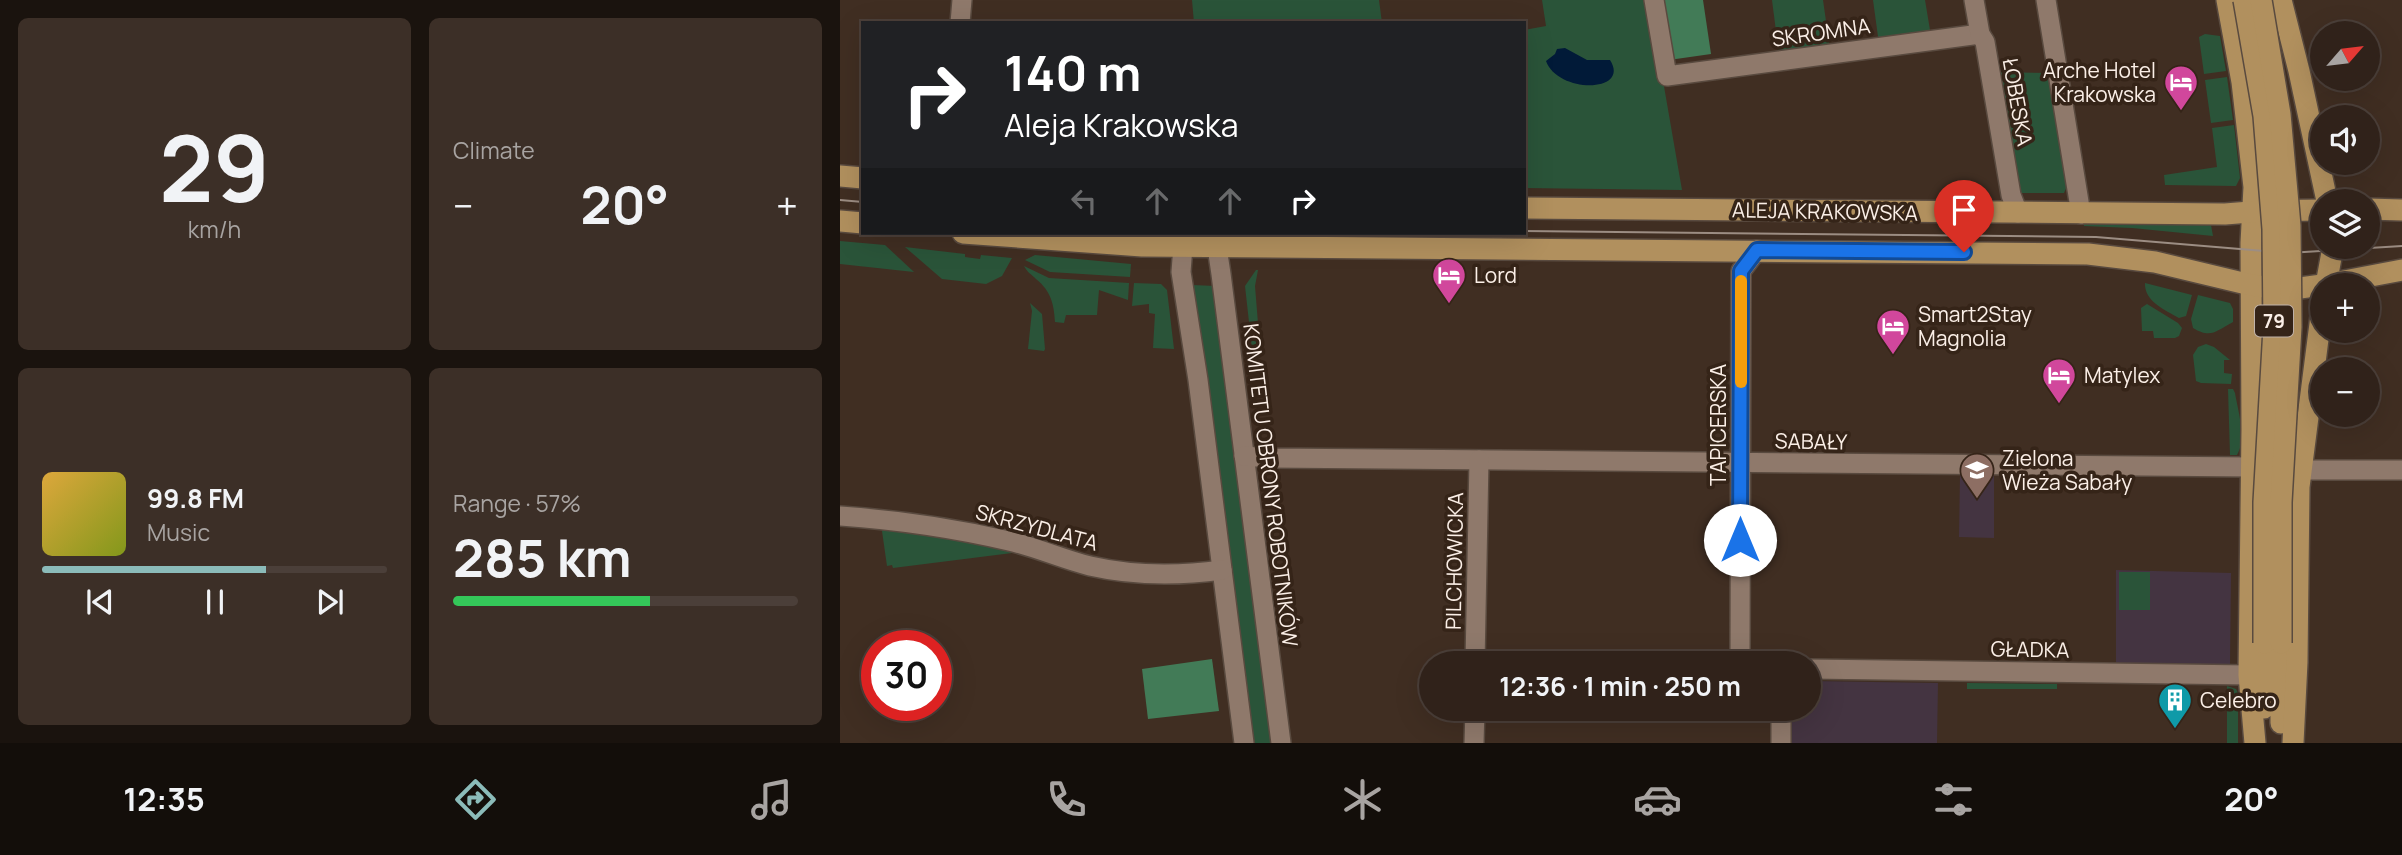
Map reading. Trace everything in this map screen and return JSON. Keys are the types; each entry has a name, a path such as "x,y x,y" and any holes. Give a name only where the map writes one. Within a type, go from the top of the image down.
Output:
{"main road":[{"path":"2227,0 2242,82 2254,187 2249,675 2255,743"},
{"name":"79","path":"2244,0 2264,116 2273,229 2274,328 2264,502 2281,743"},
{"name":"79","path":"2262,0 2280,114 2290,226 2291,327 2273,643 2264,743"},
{"path":"2281,0 2306,98 2325,189"},
{"path":"840,176 861,178"},
{"name":"ALEJA KRAKOWSKA","path":"1526,208 2225,215 2252,211 2310,210"},
{"path":"2380,209 2402,210"},
{"path":"840,221 861,223"},
{"name":"ALEJA KRAKOWSKA","path":"987,235 1085,243 1183,239 2100,255 2155,262 2285,290 2310,287"},
{"path":"2380,274 2402,270"},
{"path":"2293,743 2300,470 2317,343"}],"street":[{"path":"960,21 962,0"},
{"name":"SKROMNA","path":"1654,0 1667,76 1980,34"},
{"name":"ŁOBESKA","path":"1974,0 2011,195 2018,213"},
{"path":"2046,0 2081,214"},
{"path":"1183,239 1181,272 1244,743"},
{"name":"KOMITETU OBRONY ROBOTNIKÓW","path":"1215,240 1280,743"},
{"path":"1728,250 1741,271 1757,250"},
{"name":"TAPICERSKA","path":"1740,651 1741,271"},
{"name":"SABAŁY","path":"1244,456 2251,467"},
{"name":"PILCHOWICKA","path":"1475,651 1479,460"},
{"path":"2300,470 2402,470"},
{"name":"SKRZYDLATA","path":"840,516 942,527 1010,541 1088,566 1116,570 1165,576 1222,570"},
{"name":"GŁADKA","path":"1821,668 2249,675"},
{"path":"1474,743 1475,721"},
{"path":"1781,721 1781,743"}],"shaded area":[{"name":"Zielona Wieża Sabały","path":"1960,475 1994,475 1994,538 1959,537"},
{"path":"2116,570 2231,573 2230,665 2116,664"},
{"path":"1821,681 1938,683 1937,743 1789,743 1790,721 1821,721"}],"green space":[{"path":"1192,0 1379,0 1382,21 1194,21"},
{"path":"1542,0 1649,0 1682,190 1526,188 1526,30 1546,26"},
{"path":"1659,0 1703,0 1711,54 1669,60"},
{"path":"1772,0 1823,0 1830,49 1779,55"},
{"path":"1873,0 1925,0 1931,36 1879,44"},
{"path":"2205,34 2220,36 2226,71 2204,74 2199,37"},
{"path":"1996,72 2049,73 2067,186 2064,193 2015,193"},
{"path":"2227,77 2233,120 2211,123 2205,80"},
{"path":"2234,125 2240,178 2236,186 2165,185 2164,175 2217,167 2212,128"},
{"path":"2211,225 2213,236 2084,226"},
{"path":"840,241 885,245 914,272 840,264"},
{"path":"905,247 965,254 965,257 980,259 981,255 1012,258 1002,276 986,284 942,279"},
{"path":"1035,255 1131,264 1130,277 1050,272 1025,260"},
{"path":"1024,266 1049,278 1129,283 1128,300 1099,290 1097,315 1066,315 1064,323 1055,322 1053,304 1048,293"},
{"path":"1256,270 1260,348 1257,348 1257,358 1253,358 1245,286"},
{"path":"1134,283 1161,284 1167,290 1174,349 1153,348 1155,314 1149,313 1149,304 1132,306"},
{"path":"2145,283 2192,295 2186,316 2179,318 2156,304 2148,295"},
{"path":"1192,285 1216,286 1273,743 1251,743"},
{"path":"2198,295 2230,303 2233,322 2209,333 2193,328 2191,319"},
{"path":"1030,303 1042,314 1044,351 1028,349 1032,311"},
{"path":"2147,304 2178,323 2182,328 2179,336 2154,338 2153,331 2142,331 2141,308"},
{"path":"2206,344 2230,360 2224,360 2224,373 2232,374 2231,384 2196,381 2193,355 2198,347"},
{"path":"2228,389 2233,389 2235,393 2241,425 2241,441 2237,455 2230,455"},
{"path":"886,527 1027,551 893,568 892,565 887,566 882,531"},
{"path":"2119,572 2150,572 2150,610 2119,610"},
{"path":"1212,659 1219,711 1148,719 1142,669"},
{"path":"1967,683 2057,684 2057,689 1967,689"},
{"path":"2227,686 2236,689 2238,693 2238,743 2227,743"}],"water":[{"path":"1565,48 1587,60 1610,60 1614,71 1611,79 1602,84 1577,84 1553,72 1546,61 1557,49"}],"tram line":[{"path":"840,200 861,202"},
{"path":"1526,231 2096,237 2288,253 2402,246"}],"slow traffic":[{"path":"1741,281 1741,382"}],"place":[{"name":"Arche Hotel Krakowska","path":"2181,112"},
{"name":"Lord","path":"1449,305"},
{"name":"Smart2Stay Magnolia","path":"1893,356"},
{"name":"Matylex","path":"2059,405"},
{"name":"Zielona Wieża Sabały","path":"1977,500"},
{"name":"Celebro","path":"2175,730"}],"route":[{"path":"1740,540 1741,271 1748,260 1757,250 1964,252"}]}
